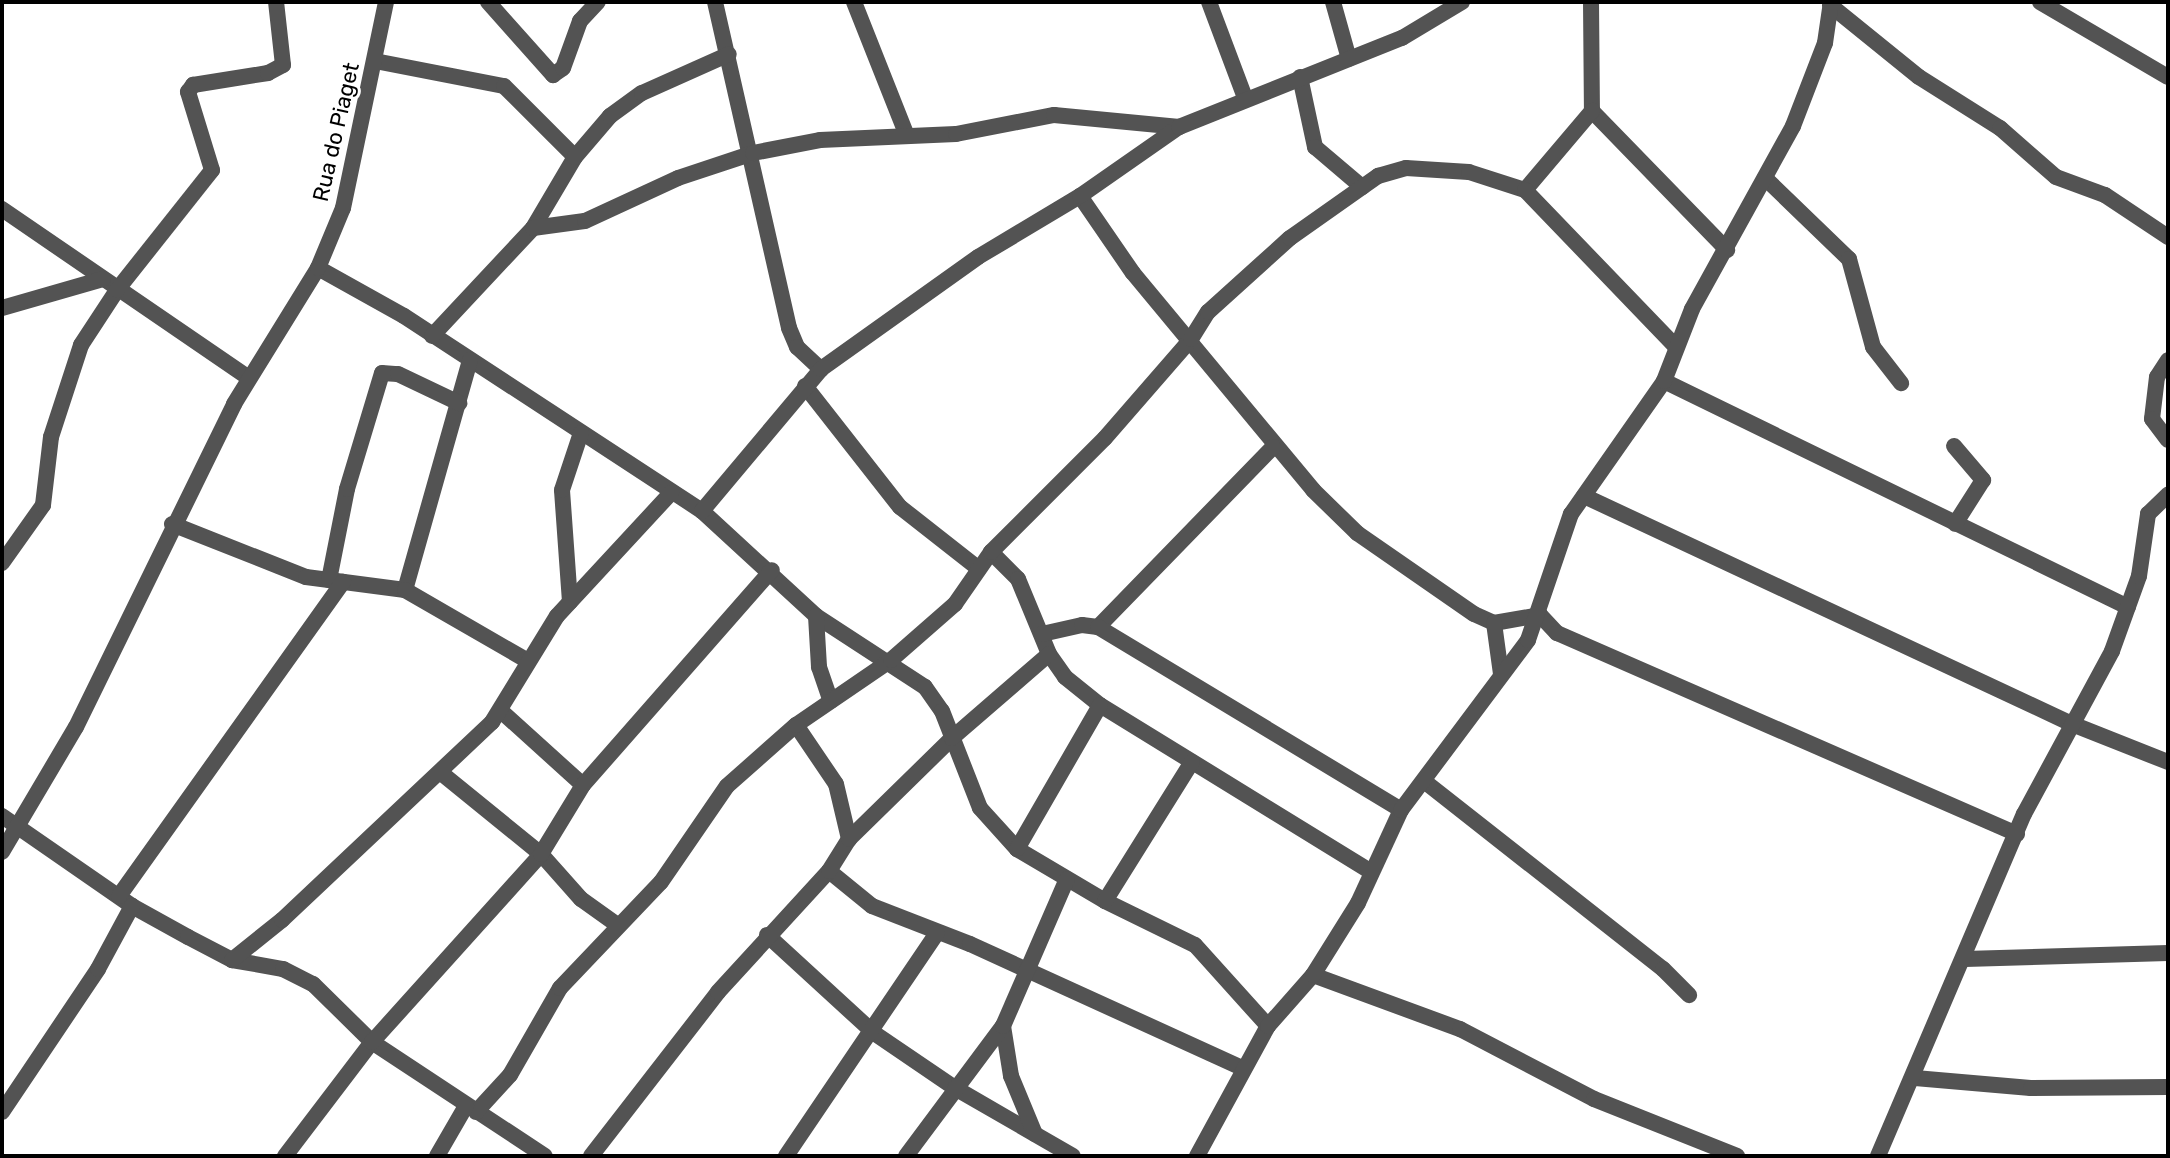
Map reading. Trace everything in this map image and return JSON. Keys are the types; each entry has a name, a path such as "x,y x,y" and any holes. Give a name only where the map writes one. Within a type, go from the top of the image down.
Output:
{"street":[{"path":"2,563 43,505 51,437 72,364 117,290 212,170 188,92 193,85 268,73 283,65 276,2"},
{"name":"Rua do Piaget","path":"2,852 19,829 76,727 172,524 249,378 318,268 343,208 386,2"},
{"path":"488,2 553,75 563,68 580,21 598,2"},
{"path":"715,2 753,153 793,340 821,369"},
{"path":"854,2 907,136"},
{"path":"1209,2 1245,98"},
{"path":"1333,2 1349,59"},
{"path":"702,511 821,369 978,257 1080,196 1179,127 1245,98 1402,38 1462,2"},
{"path":"1525,190 1592,111 1591,2"},
{"path":"2040,2 2168,77"},
{"path":"1197,1156 1242,1068 1268,1026 1313,975 1358,903 1370,871 1401,810 1528,640 1540,615 1551,563 1584,496 1664,381 1675,346 1765,178 1812,79 1830,4 1919,77 2000,128 2056,177 2105,195 2168,237"},
{"path":"432,336 533,228 575,157 633,98 729,54"},
{"path":"375,61 504,86 575,157"},
{"path":"1300,77 1315,147 1362,187"},
{"path":"1592,111 1727,250"},
{"path":"533,228 585,221 678,178 753,153 820,140 956,134 1054,115 1179,127"},
{"path":"437,1156 471,1109 510,1075 560,988 616,924 673,867 727,786 796,725 891,660 955,604 991,552 1105,438 1191,339 1208,312 1290,238 1362,187 1390,170 1406,168 1486,174 1525,190 1675,346"},
{"path":"1765,178 1849,259 1873,347 1901,383"},
{"path":"1080,196 1138,280 1191,339 1273,447 1357,533 1494,623 1540,615"},
{"path":"2,209 249,378"},
{"path":"318,268 470,360 702,511 772,570 816,616 891,660 935,698 980,808 1017,849 1105,901 1195,945 1268,1026"},
{"path":"2,308 103,279"},
{"path":"405,590 470,360"},
{"path":"2168,360 2157,377 2152,419 2168,440"},
{"path":"2,1112 98,969 125,901 336,581 347,489 382,373 398,374 459,403"},
{"path":"1664,381 2128,607"},
{"path":"805,386 900,507 979,569"},
{"path":"570,602 562,490 581,433"},
{"path":"1954,446 1983,480 1955,524"},
{"path":"1098,627 1273,447"},
{"path":"232,960 440,772 501,711 526,660 570,602 671,493"},
{"path":"1878,1156 1915,1078 2017,834 2112,651 2144,555 2148,514 2168,495"},
{"path":"1584,496 2072,724 2168,762"},
{"path":"172,524 268,566 336,581 405,590 526,660"},
{"path":"991,552 1018,579 1049,654 1065,677 1100,705 1370,871"},
{"path":"285,1156 372,1042 541,854 583,785 772,570"},
{"path":"1540,615 1557,633 2017,834"},
{"path":"816,616 819,667 831,701"},
{"path":"1494,623 1501,674"},
{"path":"1042,634 1082,625 1098,627 1401,810"},
{"path":"1528,640 1557,633"},
{"path":"591,1156 767,935 829,871 849,839 952,738 1049,654"},
{"path":"1017,849 1100,705"},
{"path":"501,711 583,785"},
{"path":"796,725 836,784 849,839"},
{"path":"1105,901 1192,762"},
{"path":"440,772 541,854 581,899 616,924"},
{"path":"1424,781 1689,995"},
{"path":"2,816 125,901 232,960 283,969 313,984 372,1042 545,1156"},
{"path":"829,871 872,906 1024,969 1242,1068"},
{"path":"906,1156 1003,1026 1024,969 1067,879"},
{"path":"786,1156 874,1033 937,933"},
{"path":"767,935 874,1033 955,1088 1073,1156"},
{"path":"1965,959 2168,953"},
{"path":"1313,975 1460,1029 1594,1099 1737,1156"},
{"path":"1003,1026 1011,1076 1035,1134"},
{"path":"1915,1078 2031,1088 2168,1087"}]}
